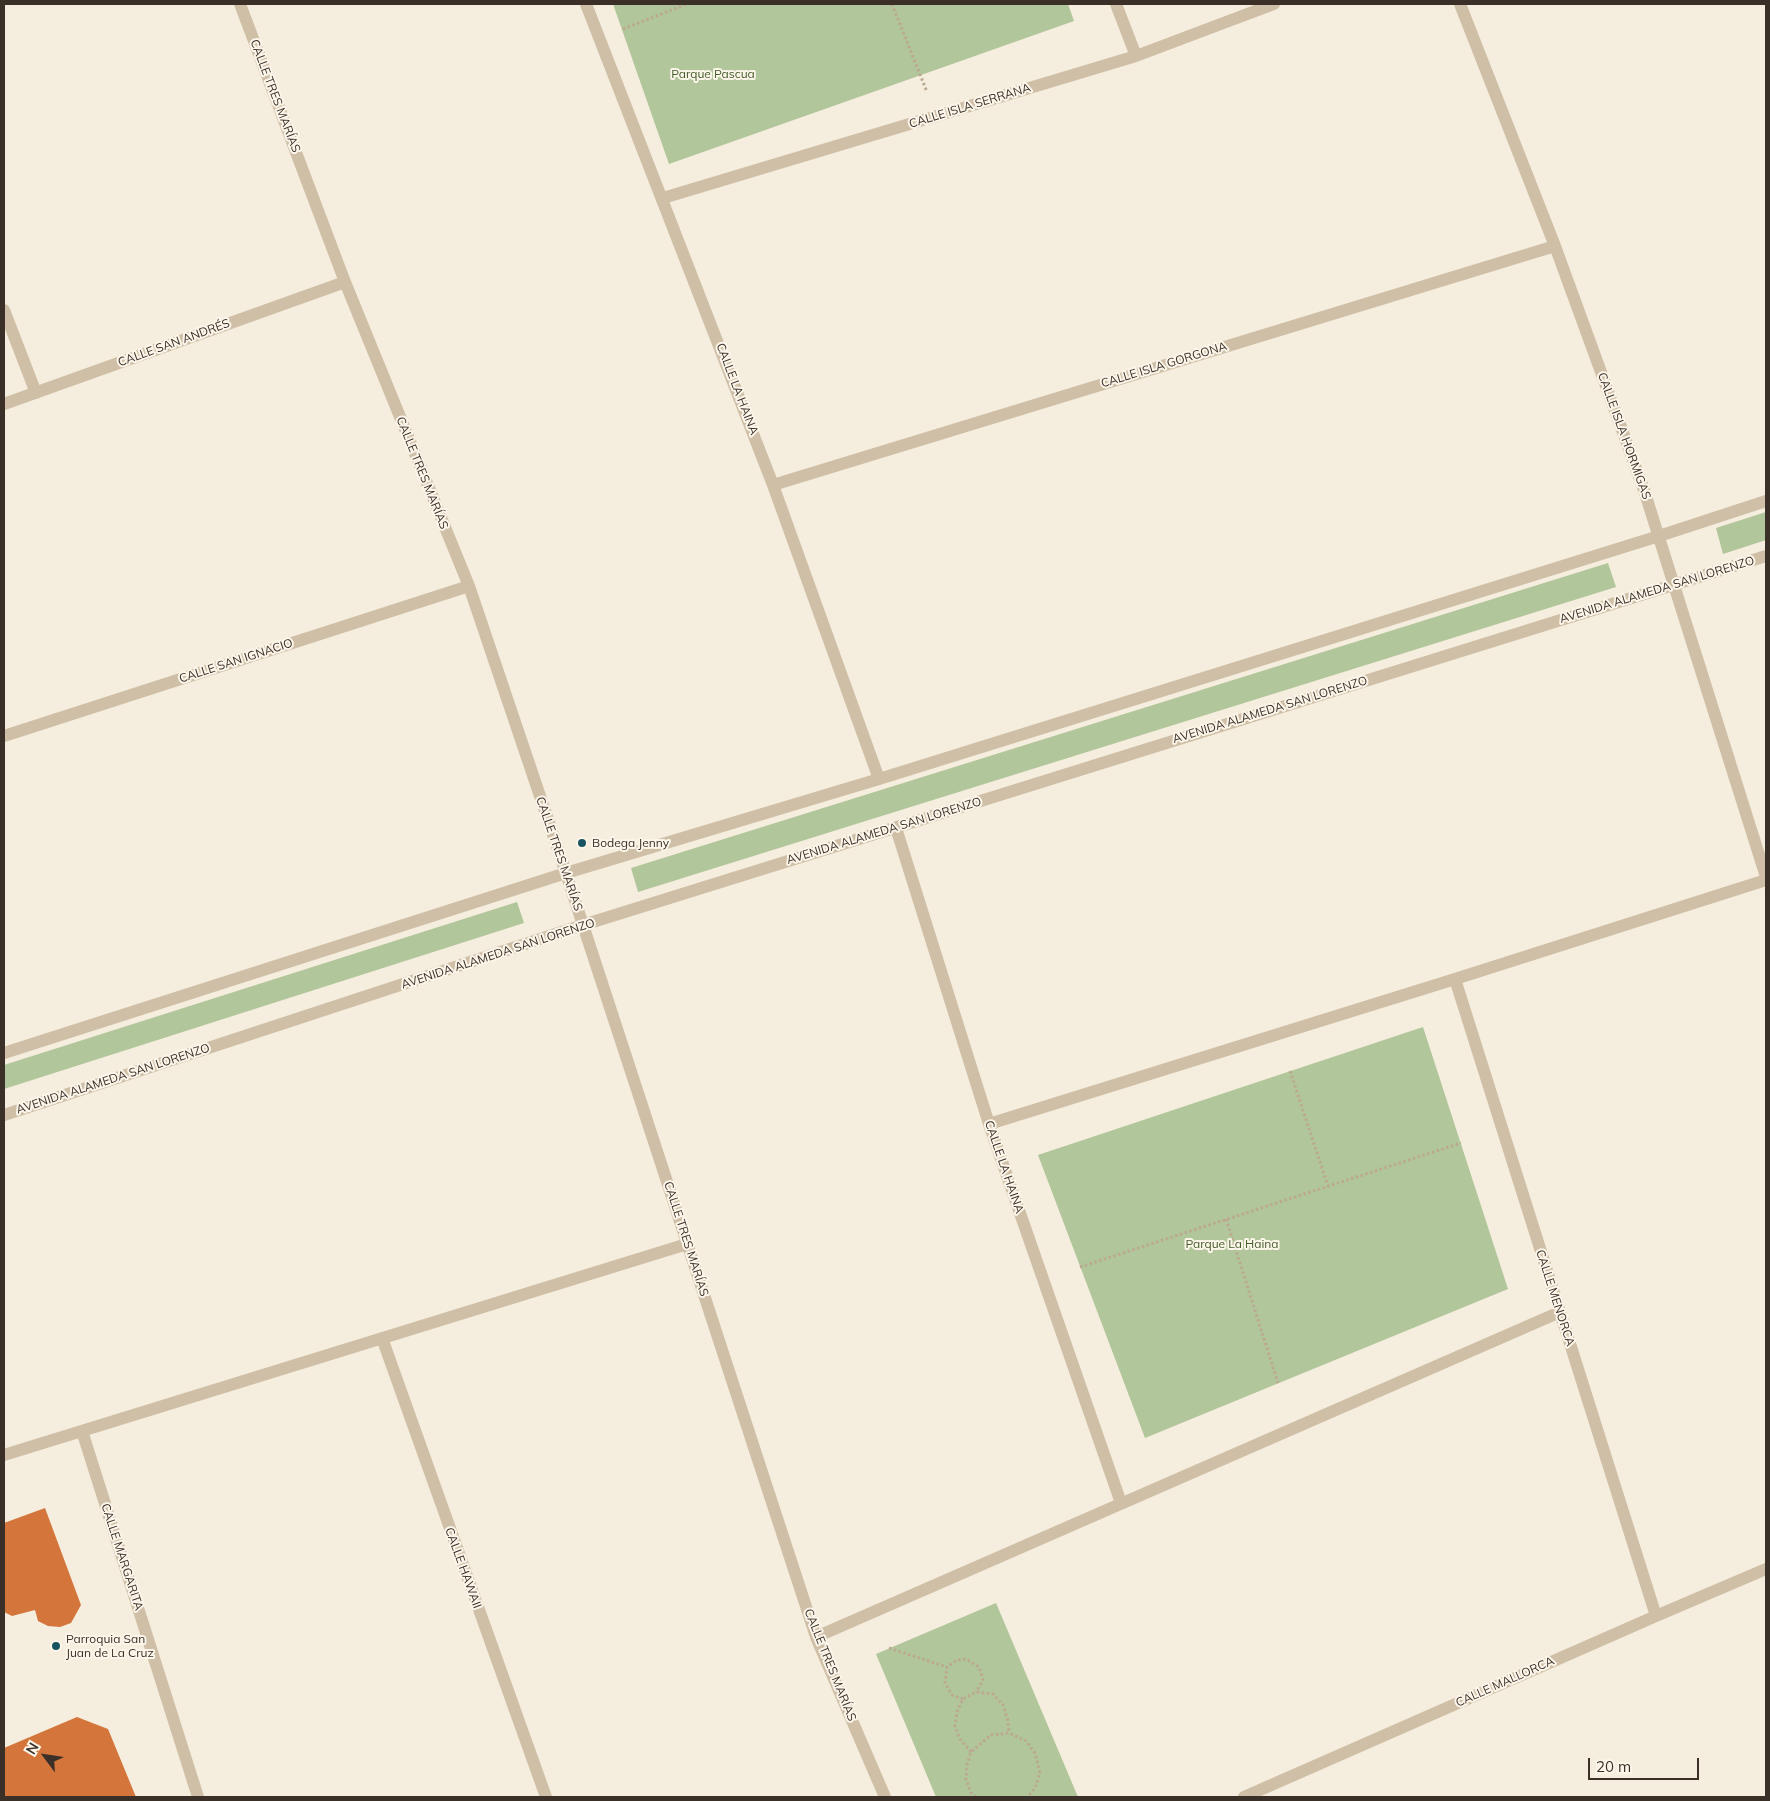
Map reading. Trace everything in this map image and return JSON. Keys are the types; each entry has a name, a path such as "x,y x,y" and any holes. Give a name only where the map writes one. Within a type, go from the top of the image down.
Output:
{"street":[{"name":"CALLE TRES MARÍAS","path":"240,4 345,282 469,586 566,873 816,1637 885,1797"},
{"name":"CALLE LA HAINA","path":"586,4 774,485 878,779"},
{"path":"1116,4 1136,56"},
{"name":"CALLE ISLA SERRANA","path":"662,198 1136,56 1274,4"},
{"name":"CALLE ISLA HORMIGAS","path":"1460,4 1555,246 1644,490 1766,878"},
{"name":"CALLE ISLA GORGONA","path":"774,485 1555,246"},
{"name":"CALLE SAN ANDRÉS","path":"4,404 345,282"},
{"path":"4,310 36,393"},
{"path":"4,1053 566,873 878,779 1766,501"},
{"name":"AVENIDA ALAMEDA SAN LORENZO","path":"4,1115 583,925 1766,556"},
{"name":"CALLE SAN IGNACIO","path":"4,736 469,586"},
{"name":"CALLE LA HAINA","path":"896,828 989,1124 1120,1503"},
{"path":"989,1124 1454,979 1766,878"},
{"name":"CALLE MENORCA","path":"1454,979 1656,1616"},
{"path":"4,1455 687,1244"},
{"path":"816,1637 1560,1312"},
{"name":"CALLE HAWAII","path":"382,1338 546,1797"},
{"name":"CALLE MARGARITA","path":"82,1431 198,1797"},
{"name":"CALLE MALLORCA","path":"1244,1797 1766,1569"}],"path":[{"path":"599,37 688,4"},
{"path":"892,4 938,115"},
{"path":"1290,1071 1328,1186"},
{"path":"1080,1267 1461,1143"},
{"path":"1226,1219 1278,1383"},
{"path":"889,1648 947,1667"},
{"path":"963,1699 952,1695 945,1683 947,1667 957,1660 966,1659 980,1667 983,1680 976,1692 963,1699 957,1712 955,1726 960,1739 971,1752"},
{"path":"976,1692 993,1694 1003,1705 1008,1721 1009,1733"},
{"path":"976,1797 971,1793 966,1779 967,1765 971,1752 991,1734 1009,1733 1026,1741 1035,1754 1040,1773 1035,1788 1027,1797"}],"green space":[{"name":"Parque Pascua","path":"613,4 1068,4 1074,21 669,164"},
{"path":"1766,512 1766,540 1723,554 1716,528"},
{"path":"1608,563 1616,587 638,892 631,868"},
{"path":"517,902 524,923 4,1089 4,1065"},
{"name":"Parque La Haina","path":"1423,1027 1508,1289 1145,1438 1038,1155"},
{"path":"996,1603 1078,1797 936,1797 876,1654"}],"building":[{"path":"45,1508 81,1605 71,1623 60,1627 48,1626 38,1621 35,1610 12,1616 4,1612 4,1523"},
{"path":"77,1717 108,1729 136,1797 4,1797 4,1748"}],"place":[{"name":"Bodega Jenny","path":"582,843"},
{"name":"Parroquia San Juan de La Cruz","path":"56,1646"}]}
